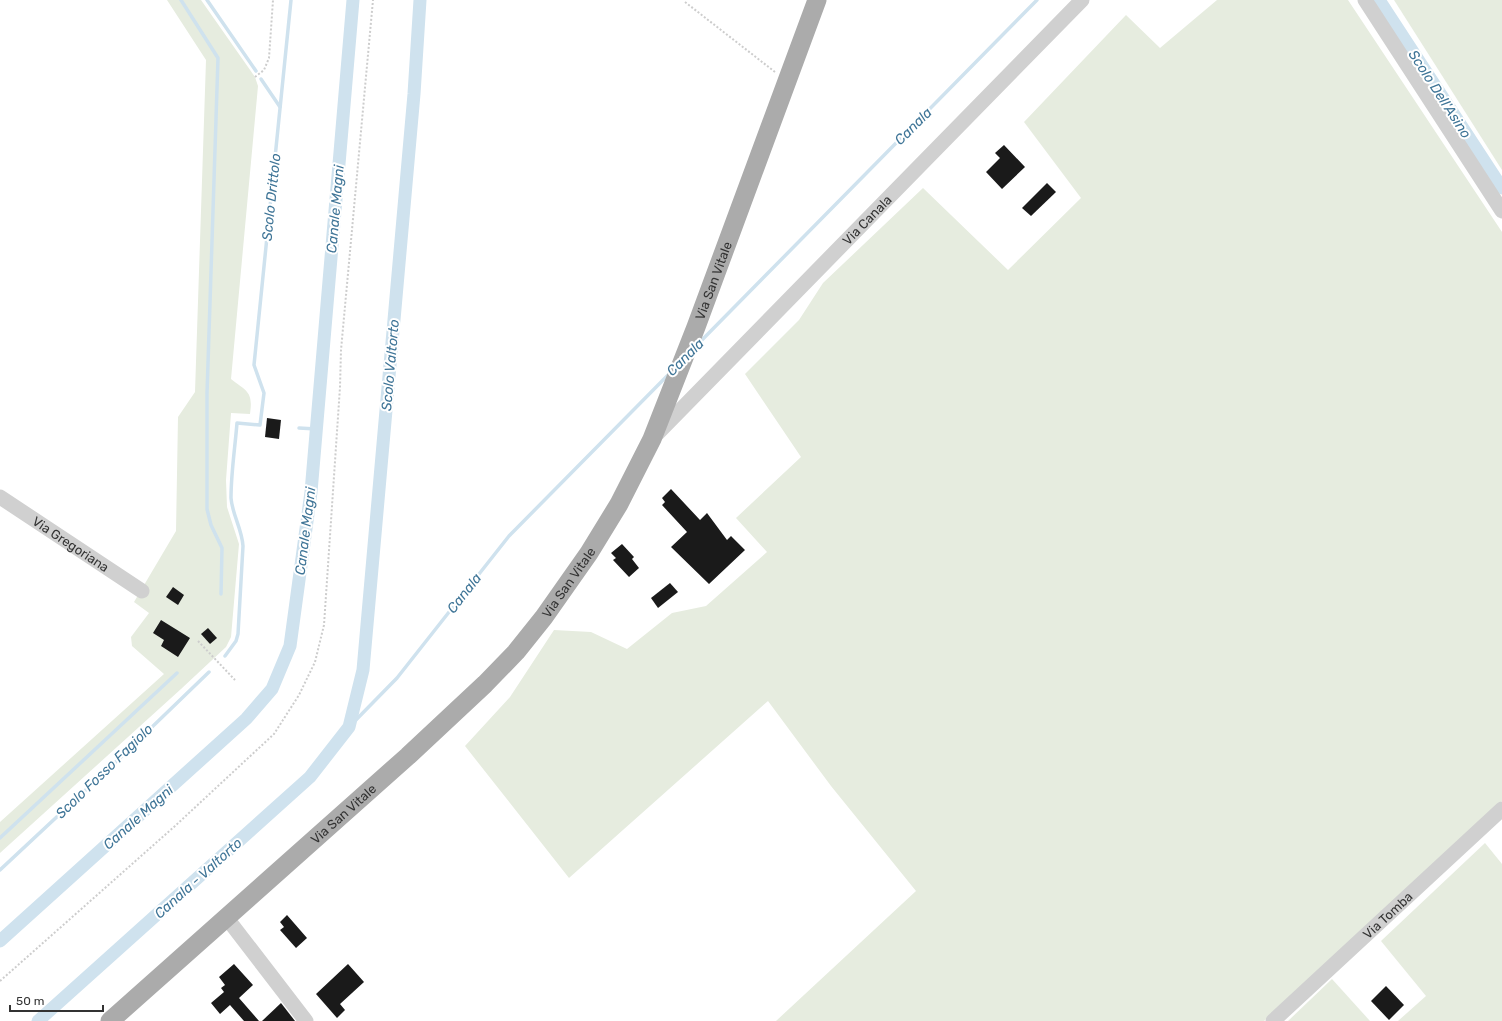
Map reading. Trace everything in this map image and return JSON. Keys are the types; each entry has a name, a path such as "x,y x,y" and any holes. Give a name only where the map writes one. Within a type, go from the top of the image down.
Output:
{"main road":[{"name":"Via San Vitale","path":"110,1021 408,756 516,652 544,617 589,553 618,504 652,439 696,327 817,0"}],"street":[{"name":"Via Canala","path":"652,439 1082,0"},
{"path":"1365,0 1502,211"},
{"name":"Via Gregoriana","path":"0,497 142,591"},
{"name":"Via Tomba","path":"1273,1021 1502,809"},
{"path":"226,917 306,1021"}],"path":[{"path":"255,77 264,70 269,58 273,0"},
{"path":"0,981 175,826 274,734 299,695 315,662 324,626 340,387 341,350 373,0"},
{"path":"685,2 787,82"},
{"path":"198,641 235,680"}],"shaded area":[{"path":"167,0 201,0 255,77 258,86 231,379 248,393 251,401 251,407 250,414 231,413 226,480 227,507 239,544 231,637 226,647 0,853 0,822 164,674 132,646 131,637 149,613 134,602 176,531 178,417 195,392 206,60"},
{"path":"1217,0 1348,0 1502,232 1502,801 1264,1021 776,1021 916,891 831,786 768,701 569,878 465,746 510,697 554,630 591,632 627,649 672,613 706,606 767,552 736,518 801,457 745,374 799,320 823,283 923,188 1008,270 1081,198 1024,122 1126,15 1160,48"},
{"path":"1394,0 1502,0 1502,170"},
{"path":"1485,843 1502,864 1502,1021 1398,1021 1426,996 1381,941"},
{"path":"1332,979 1370,1021 1288,1021"}],"building":[{"path":"1004,145 1025,167 1002,189 986,172 1000,158 995,153"},
{"path":"1047,183 1056,192 1031,216 1022,208"},
{"path":"267,418 281,420 279,439 265,437"},
{"path":"671,489 700,520 707,513 727,540 731,536 745,550 709,584 671,547 687,532 662,505 665,502 662,498"},
{"path":"622,544 634,557 632,559 639,568 629,577 613,560 616,558 611,553"},
{"path":"670,583 678,592 658,608 651,598"},
{"path":"173,587 184,595 178,605 166,597"},
{"path":"161,620 190,638 178,657 161,646 164,640 153,633"},
{"path":"208,628 217,638 210,644 201,634"},
{"path":"287,915 307,938 296,948 280,930 284,927 280,922"},
{"path":"234,964 253,985 239,998 259,1021 244,1021 230,1005 220,1014 211,1003 224,992 221,988 225,985 219,977"},
{"path":"348,964 364,982 340,1004 345,1010 337,1018 316,994"},
{"path":"1386,986 1404,1005 1389,1020 1371,1001"},
{"path":"281,1003 295,1021 262,1021"}],"waterway":[{"path":"181,0 218,58 207,394 207,509 211,525 222,548 221,594"},
{"path":"207,0 256,71"},
{"name":"Scolo Drittolo","path":"225,656 236,641 238,634 243,546 231,498 232,470 237,423 260,425 264,393 254,365 291,0"},
{"name":"Canale Magni","path":"0,941 246,719 272,689 290,646 311,492 353,0"},
{"name":"Scolo Valtorto","path":"38,1021 310,777 349,727 363,670 414,94 420,0"},
{"name":"Canala","path":"698,344 1037,0"},
{"name":"Scolo Dell'Asino","path":"1379,0 1502,188"},
{"path":"261,79 280,107"},
{"name":"Canala","path":"349,727 397,678 509,536 670,373"},
{"path":"299,428 316,429"},
{"name":"Scolo Fosso Fagiolo","path":"0,870 209,672"},
{"path":"0,838 177,673"}],"water label":[{"name":"Canala - Valtorto","path":"198,878"}]}
